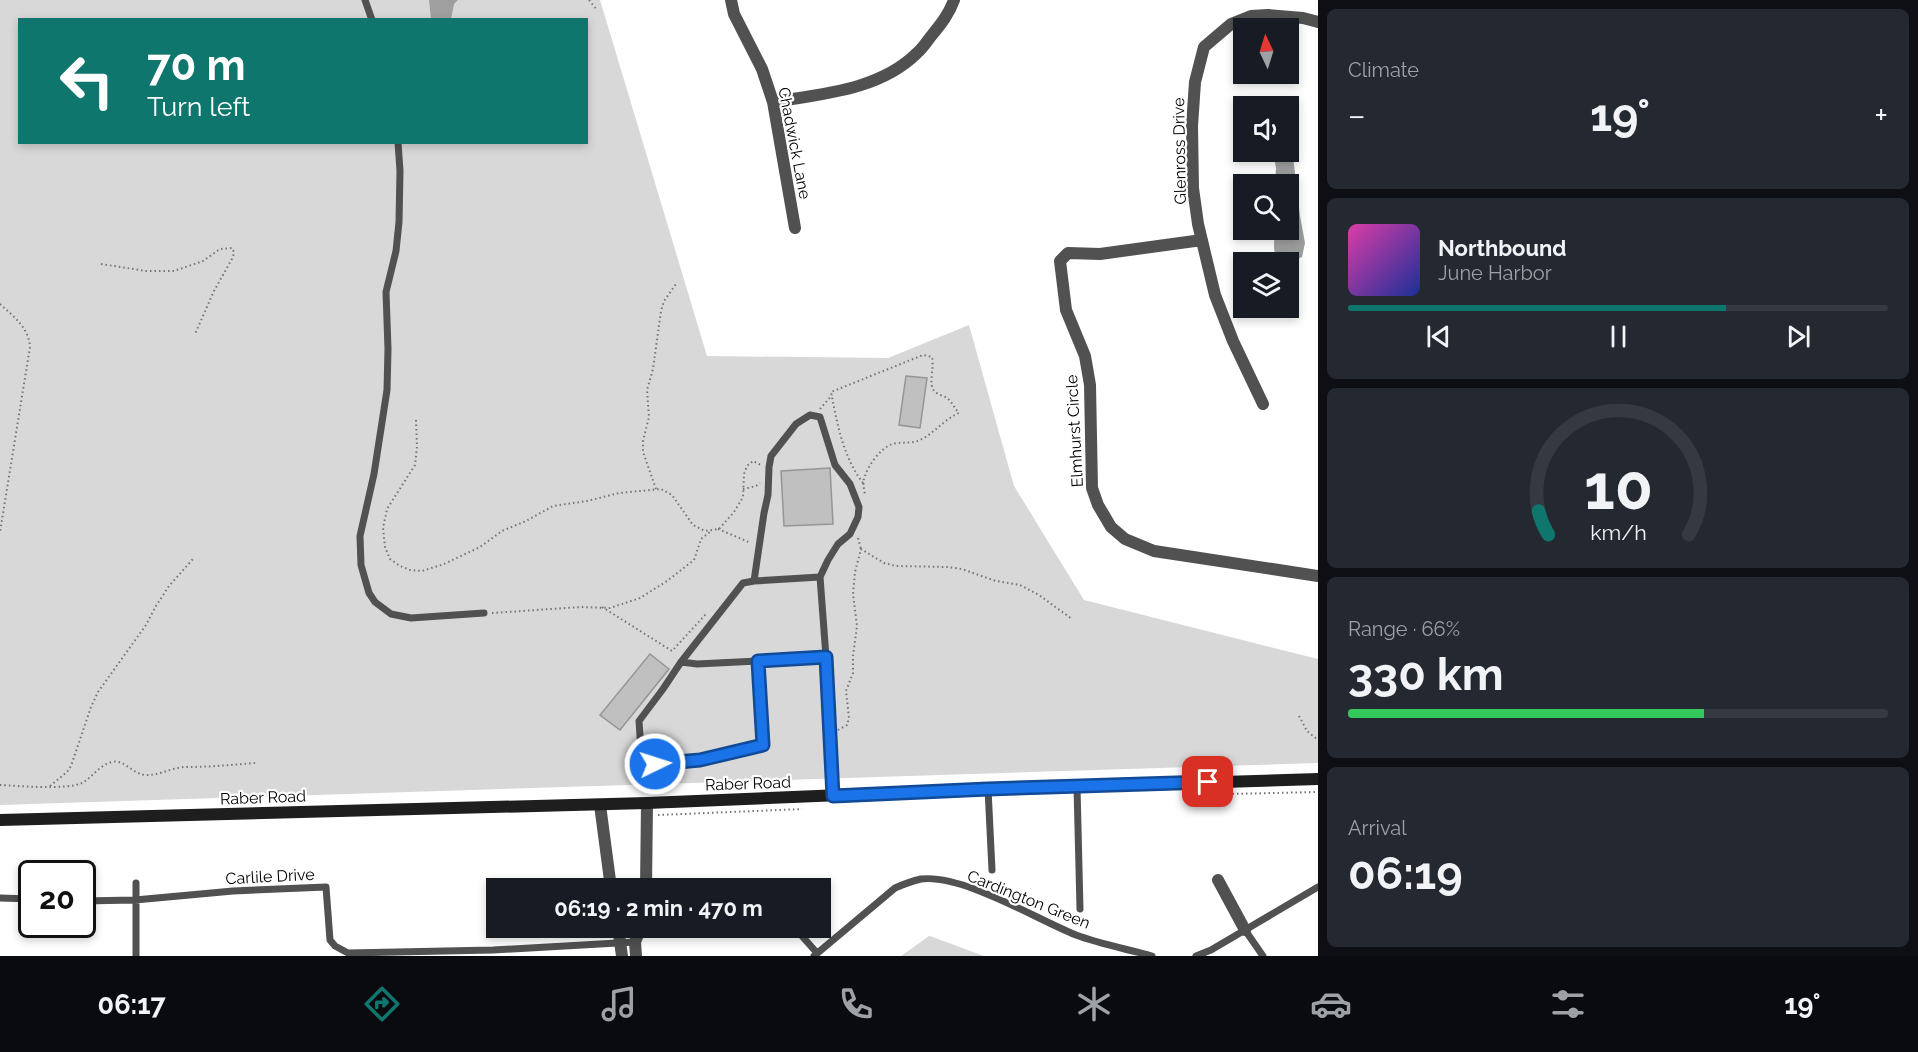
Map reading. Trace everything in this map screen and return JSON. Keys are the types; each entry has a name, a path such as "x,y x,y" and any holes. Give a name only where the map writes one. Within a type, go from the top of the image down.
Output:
{"street":[{"name":"Chadwick Lane","path":"731,0 734,14 762,69 773,102 795,228"},
{"path":"773,102 844,90 895,70 917,54 950,12 954,0"},
{"name":"Glenross Drive","path":"1263,404 1233,341 1215,295 1202,240 1193,188 1192,126 1195,82 1204,46 1231,24 1251,16 1268,15 1303,18 1318,22"},
{"name":"Elmhurst Circle","path":"1202,240 1100,254 1068,253 1060,261 1066,309 1085,356 1089,385 1092,488 1098,505 1111,527 1125,539 1154,551 1318,576"},
{"name":"Raber Road","path":"0,820 600,805 988,789 1318,779"},
{"path":"646,878 647,803"},
{"path":"600,805 611,878"},
{"path":"1218,880 1245,930"},
{"path":"619,938 622,956"},
{"path":"636,956 637,938"}],"lane":[{"path":"365,0 371,18"},
{"path":"398,144 399,222 396,251 386,292 387,390 374,474 360,536 361,565 369,593 375,602 391,614 411,618 484,614"},
{"path":"754,581 768,495 771,456 796,424 810,415 820,417 835,465 850,484 859,507 858,517 850,534 833,552 820,577 833,796"},
{"path":"758,661 763,745 700,760 642,765 639,721 681,662 743,583 820,577"},
{"path":"681,662 697,664 826,657"},
{"path":"1077,787 1080,909"},
{"path":"988,789 992,870"},
{"name":"Cardington Green","path":"815,954 896,888 915,881 935,879 969,888 1014,905 1076,934 1152,956"},
{"path":"136,883 136,956"},
{"name":"Carlile Drive","path":"96,901 326,887 328,932 335,946 348,953 513,949 620,942"},
{"path":"1196,956 1211,950 1318,887"},
{"path":"0,898 18,899"},
{"path":"1245,930 1263,956"},
{"path":"803,938 815,954"},
{"path":"620,942 635,942"}],"path":[{"path":"590,0 597,10"},
{"path":"101,264 146,271 174,271 203,261 220,249 232,248 233,257 214,291 195,334"},
{"path":"656,489 644,453 643,441 649,417 647,390 653,369 661,311 664,301 676,284"},
{"path":"0,304 24,327 29,336 30,347 0,532"},
{"path":"814,415 832,395 831,392 836,389 923,355 932,357 932,386 936,392 952,402 959,413 949,417 930,435 921,440 912,444 900,443 888,446 876,458 865,475 863,483 865,504"},
{"path":"832,395 843,443 853,470 863,483"},
{"path":"416,420 415,465 387,509 383,528 385,547 390,559 410,570 422,571 444,564 480,547 502,531 531,519 553,506 619,493 656,489 672,495 693,525 705,531 719,529 759,547"},
{"path":"484,614 610,608 640,597 661,585 694,560 700,538 708,532 719,529 743,497 744,474 747,466 753,461 763,467"},
{"path":"743,489 762,482"},
{"path":"829,729 838,730 847,726 849,718 846,691 853,673 857,626 853,594 855,572 861,549 857,529"},
{"path":"861,549 884,563 896,566 955,568 996,581 1020,585 1039,595 1072,619"},
{"path":"50,786 67,772 98,692 146,625 169,586 194,559"},
{"path":"602,607 672,651 710,610"},
{"path":"1299,716 1307,731 1318,740"},
{"path":"0,785 73,786 89,778 96,770 118,761 148,776 186,767 255,763"}],"shaded area":[{"path":"0,0 600,0 707,356 888,358 969,325 1014,486 1084,600 1318,659 1318,763 0,805"},
{"path":"429,0 458,0 454,4 451,18 431,18"},
{"path":"1275,162 1294,162 1295,174 1276,174"},
{"path":"1299,207 1305,243 1302,257 1299,258 1299,252 1275,252 1275,240 1299,240"},
{"path":"930,936 984,956 901,956"}],"building":[{"path":"906,376 927,378 920,428 899,425"},
{"path":"830,468 833,524 784,526 781,471"},
{"path":"650,654 669,669 620,730 600,715"}],"route":[{"path":"655,764 700,760 763,745 758,661 826,657 833,796 1208,782"}]}
